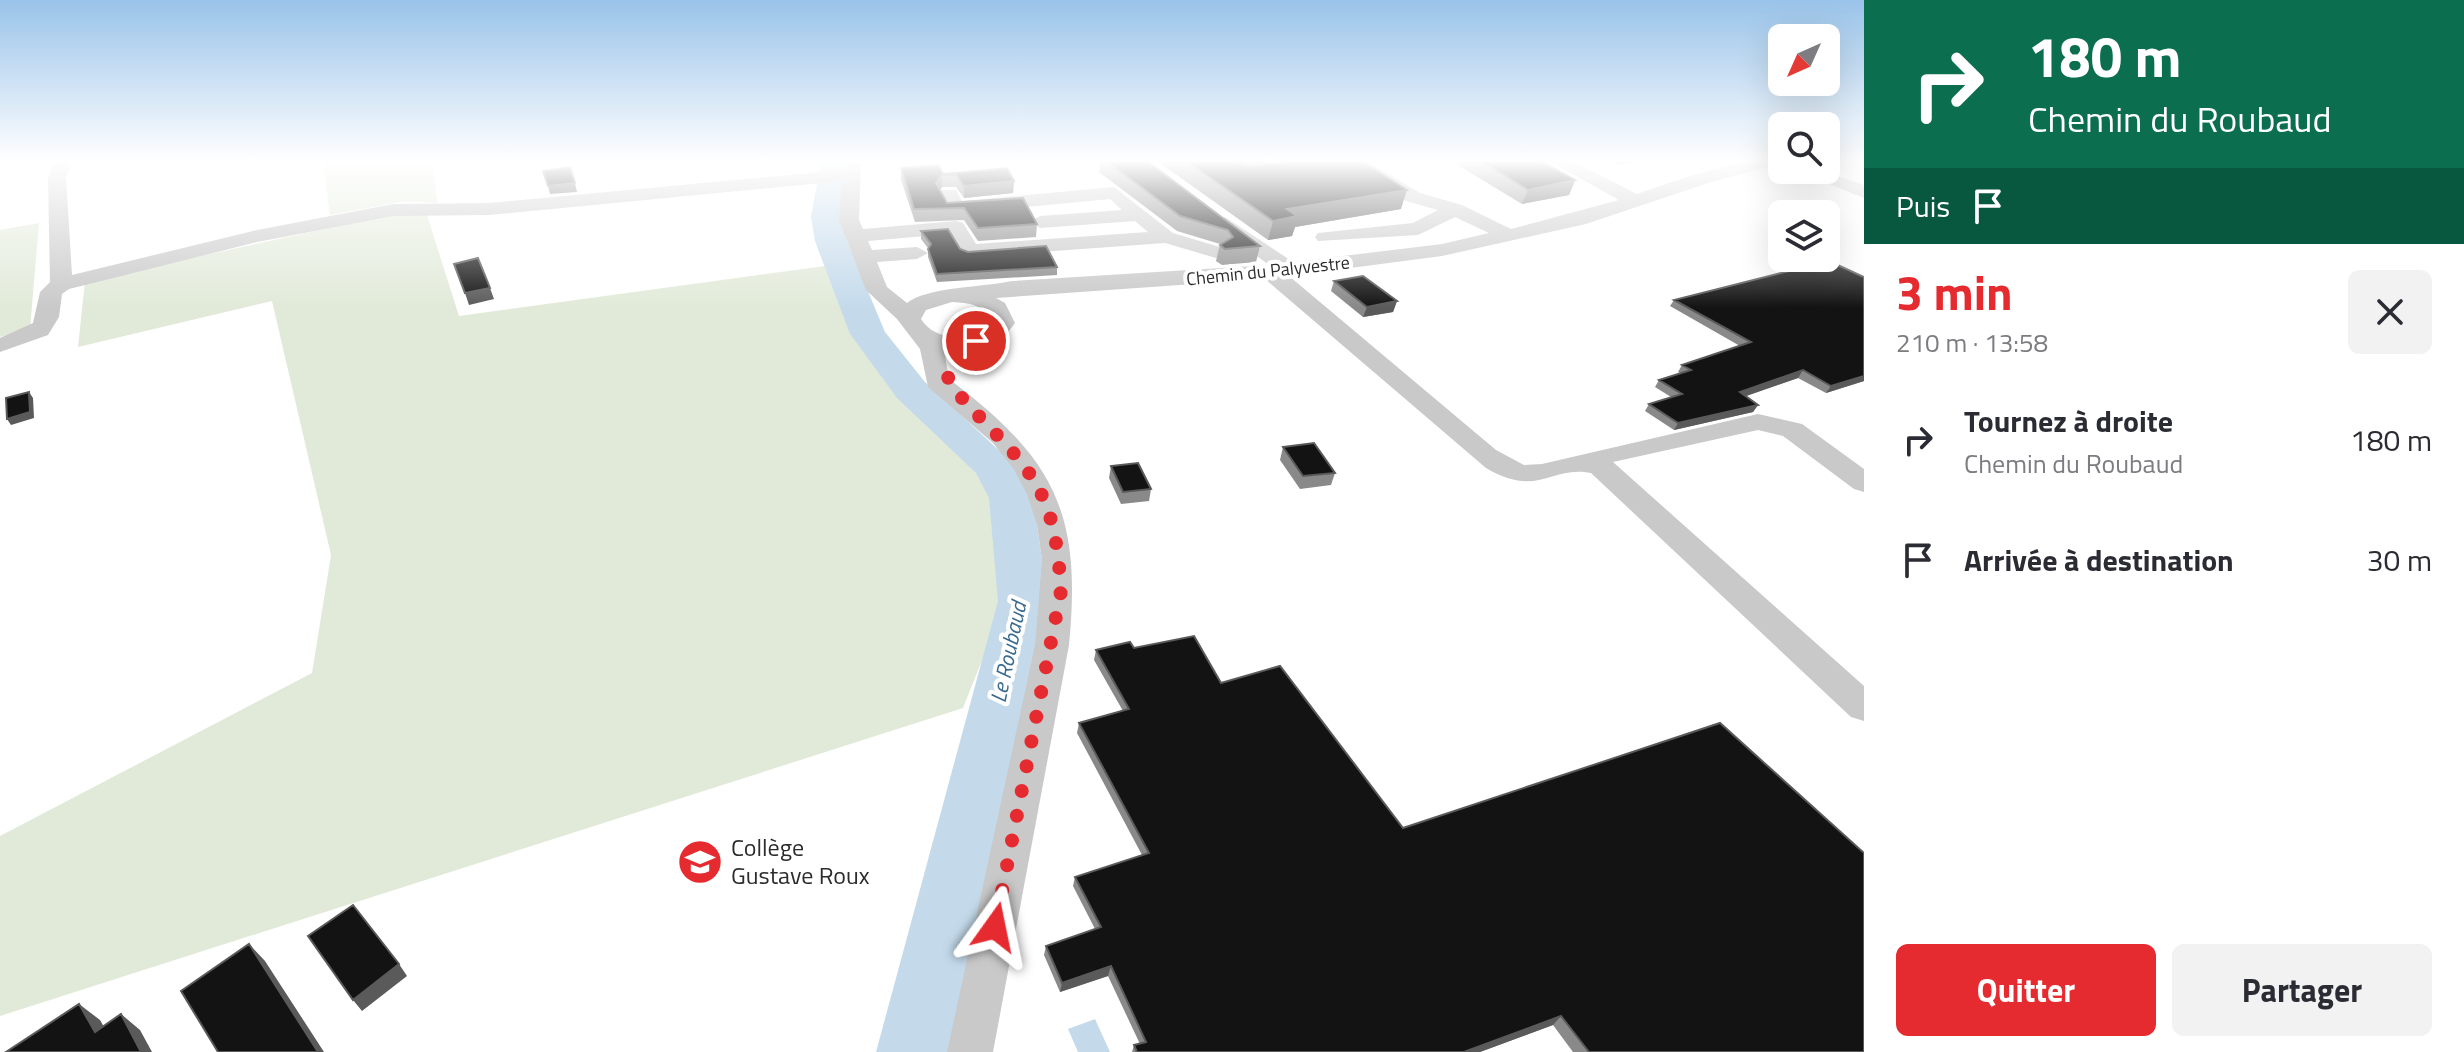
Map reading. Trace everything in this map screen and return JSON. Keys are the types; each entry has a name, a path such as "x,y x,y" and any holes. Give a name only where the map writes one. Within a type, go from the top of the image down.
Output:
{"street":[{"path":"58,210 61,284"},
{"path":"0,345 42,330 49,321 51,292 61,284 270,233 393,210"},
{"path":"849,210 849,220 877,290 916,326 932,349 937,382 966,403"},
{"path":"863,256 953,210"},
{"path":"953,210 969,251 1166,237 1216,252"},
{"path":"1033,210 1054,245"},
{"path":"1134,210 1166,237"},
{"path":"1205,210 1280,271 1486,456 1508,469 1529,474 1758,422 1792,430 1864,483"},
{"path":"1325,237 1418,229 1453,210"},
{"path":"1457,210 1503,232"},
{"name":"Chemin du Palyvestre","path":"1476,243 1503,232 1587,210"},
{"name":"Chemin du Palyvestre","path":"863,256 893,292 972,296 998,289 1194,280 1280,271 1476,243 1541,230 1598,210"},
{"path":"1040,222 1140,215"},
{"path":"863,256 917,253"},
{"name":"Chemin du Palyvestre","path":"1000,312 1021,293 1059,286"},
{"path":"916,326 917,305 937,296"},
{"path":"970,1052 1061,591 1058,544 1048,502 1021,459 948,380 946,371 955,353 998,330 1003,323 1000,312 988,301 972,296"},
{"path":"916,326 946,343 976,341"},
{"path":"1585,460 1601,467 1864,707"}],"green space":[{"path":"329,210 356,210 330,215"},
{"path":"389,215 427,215 459,316 825,266 860,343 907,395 980,463 995,497 1006,600 963,708 0,1016 0,836 312,673 331,555 272,301 78,347 85,281"},
{"path":"39,223 30,329 0,337 0,230"}],"water":[{"path":"1095,1019 1110,1052 1078,1052 1068,1029"}],"building":[{"path":"965,210 1030,210 1037,224 978,228"},
{"path":"1172,210 1212,210 1260,246 1225,249 1220,245 1233,237 1228,230 1180,216"},
{"path":"1257,210 1289,210 1297,216 1273,221"},
{"path":"948,229 960,249 968,252 1046,246 1057,267 937,274 928,249 931,244 921,231"},
{"path":"478,258 490,288 465,293 454,264"},
{"path":"1840,266 1864,277 1864,376 1831,386 1803,370 1740,392 1758,405 1678,423 1649,404 1682,394 1659,380 1691,370 1682,365 1751,342 1674,300 1785,272 1840,272"},
{"path":"1363,276 1397,301 1367,307 1334,281"},
{"path":"29,392 30,412 7,419 6,398"},
{"path":"1314,443 1335,473 1303,476 1283,447"},
{"path":"1138,463 1151,489 1123,492 1111,466"},
{"path":"1194,636 1221,683 1280,666 1403,828 1720,723 1864,853 1864,1052 1589,1052 1561,1016 1464,1052 1137,1052 1134,1045 1146,1042 1111,966 1062,983 1046,946 1101,927 1075,877 1149,853 1079,723 1129,709 1096,650 1130,642 1134,648"},
{"path":"353,905 399,964 353,1000 308,936"},
{"path":"249,944 318,1052 218,1052 181,991"},
{"path":"79,1004 95,1032 121,1014 141,1052 6,1052"}],"waterway":[{"name":"Le Roubaud","path":"827,210 831,241 868,334 911,390 994,466 1011,498 1023,601 912,1052"}],"place":[{"name":"Collège Gustave Roux","path":"700,862"}],"route":[{"path":"976,341 950,359 946,371 948,380 1021,459 1048,502 1058,544 1061,591 995,927"}]}
